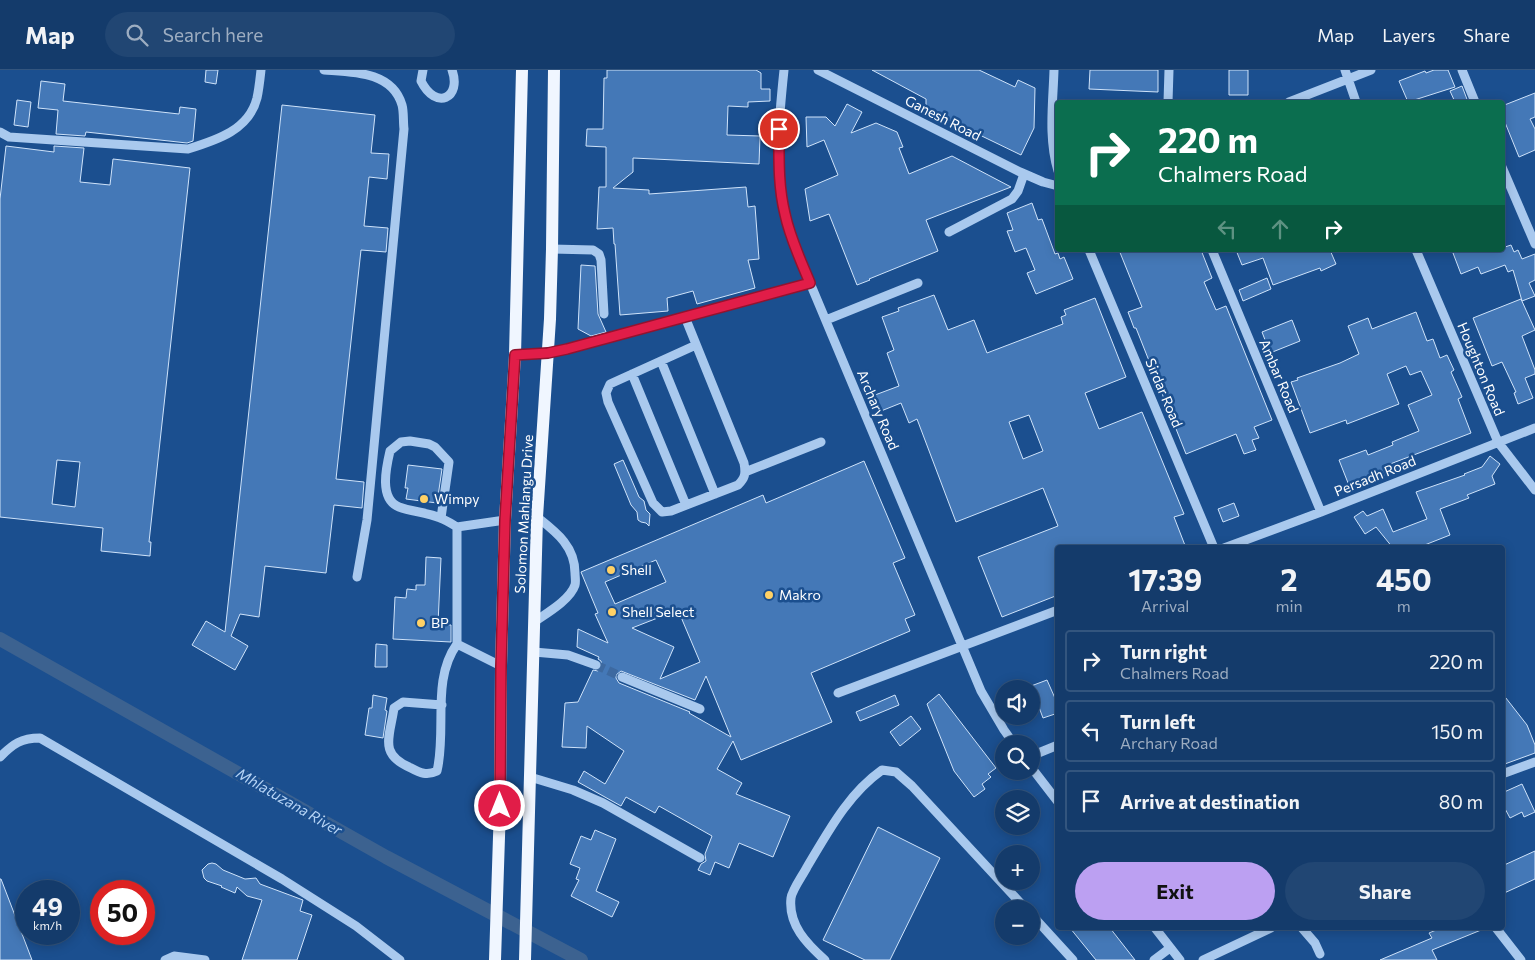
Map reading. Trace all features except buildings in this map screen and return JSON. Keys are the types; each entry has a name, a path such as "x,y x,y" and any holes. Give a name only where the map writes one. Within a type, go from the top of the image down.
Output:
{"main road":[{"name":"Solomon Mahlangu Drive","path":"495,960 505,520 515,355 522,70"},
{"name":"Solomon Mahlangu Drive","path":"525,960 537,517 548,353 552,249 554,70"}],"street":[{"path":"0,132 9,137 188,149 216,140 237,129 249,118 257,98 261,70"},
{"path":"324,70 362,73 380,78 392,89 402,104 404,129 367,520 357,577"},
{"path":"423,70 421,81 425,89 435,98 442,99 447,97 452,91 454,84 452,70"},
{"name":"Archary Road","path":"784,70 779,129 779,174 785,214 795,247 981,691 1008,735"},
{"name":"Ganesh Road","path":"818,70 1024,174 1055,185"},
{"path":"1054,70 1052,126 1055,162"},
{"path":"1168,100 1169,70"},
{"path":"1294,100 1346,75 1371,70"},
{"path":"1462,70 1474,100"},
{"path":"1346,75 1355,100"},
{"path":"949,232 1012,199 1018,191 1024,174"},
{"path":"1505,174 1535,244"},
{"path":"552,249 593,250 599,254 604,314"},
{"name":"Sirdar Road","path":"1090,252 1213,545"},
{"name":"Ambar Road","path":"1213,252 1321,512"},
{"name":"Houghton Road","path":"1417,252 1498,442 1535,490"},
{"path":"515,355 548,353 810,283"},
{"path":"826,320 918,283"},
{"path":"685,317 744,463 745,472 744,479 738,485 671,511 662,512 653,503 608,402 606,393 610,384 696,345"},
{"path":"662,361 715,494"},
{"path":"632,374 686,505"},
{"name":"Persadh Road","path":"1232,545 1535,428"},
{"path":"441,518 449,462 435,447 429,444 410,441 401,442 390,451 387,465 386,492 394,504 401,508 441,518 457,527 505,520"},
{"path":"745,472 821,442"},
{"path":"534,622 557,606 575,585 575,565 569,547 558,533 537,517"},
{"path":"442,705 403,702 394,708 389,742 390,753 394,759 424,774 432,774 437,771 447,662 449,655 457,644 457,527"},
{"path":"838,692 1055,611"},
{"path":"457,644 501,666"},
{"path":"534,652 568,655 596,665"},
{"path":"622,677 700,709"},
{"path":"0,757 10,747 26,738 40,738 282,879 356,926 400,960"},
{"path":"1040,752 1055,745"},
{"path":"1505,773 1535,762"},
{"path":"825,960 802,939 794,920 791,897 828,831 870,778 882,770 896,772 912,786 1018,900"},
{"path":"530,778 573,790 603,803 700,858"},
{"path":"1040,779 1055,798"},
{"path":"1040,924 1073,960"},
{"path":"1156,930 1180,960"},
{"path":"1203,960 1267,930"},
{"path":"1304,930 1315,943 1320,954"},
{"path":"1498,930 1521,960"},
{"path":"1154,960 1170,948"},
{"path":"165,960 174,956 205,960"}],"waterway":[{"name":"Mhlatuzana River","path":"0,639 386,857 581,960"}],"tunnel":[{"path":"596,665 622,677"}],"place":[{"name":"Wimpy","path":"424,499"},
{"name":"Shell","path":"611,570"},
{"name":"Makro","path":"769,595"},
{"name":"Shell Select","path":"612,612"},
{"name":"BP","path":"421,623"}],"route":[{"path":"500,806 505,520 515,355 548,353 567,349 810,283 795,247 785,214 779,174 779,129"}]}
